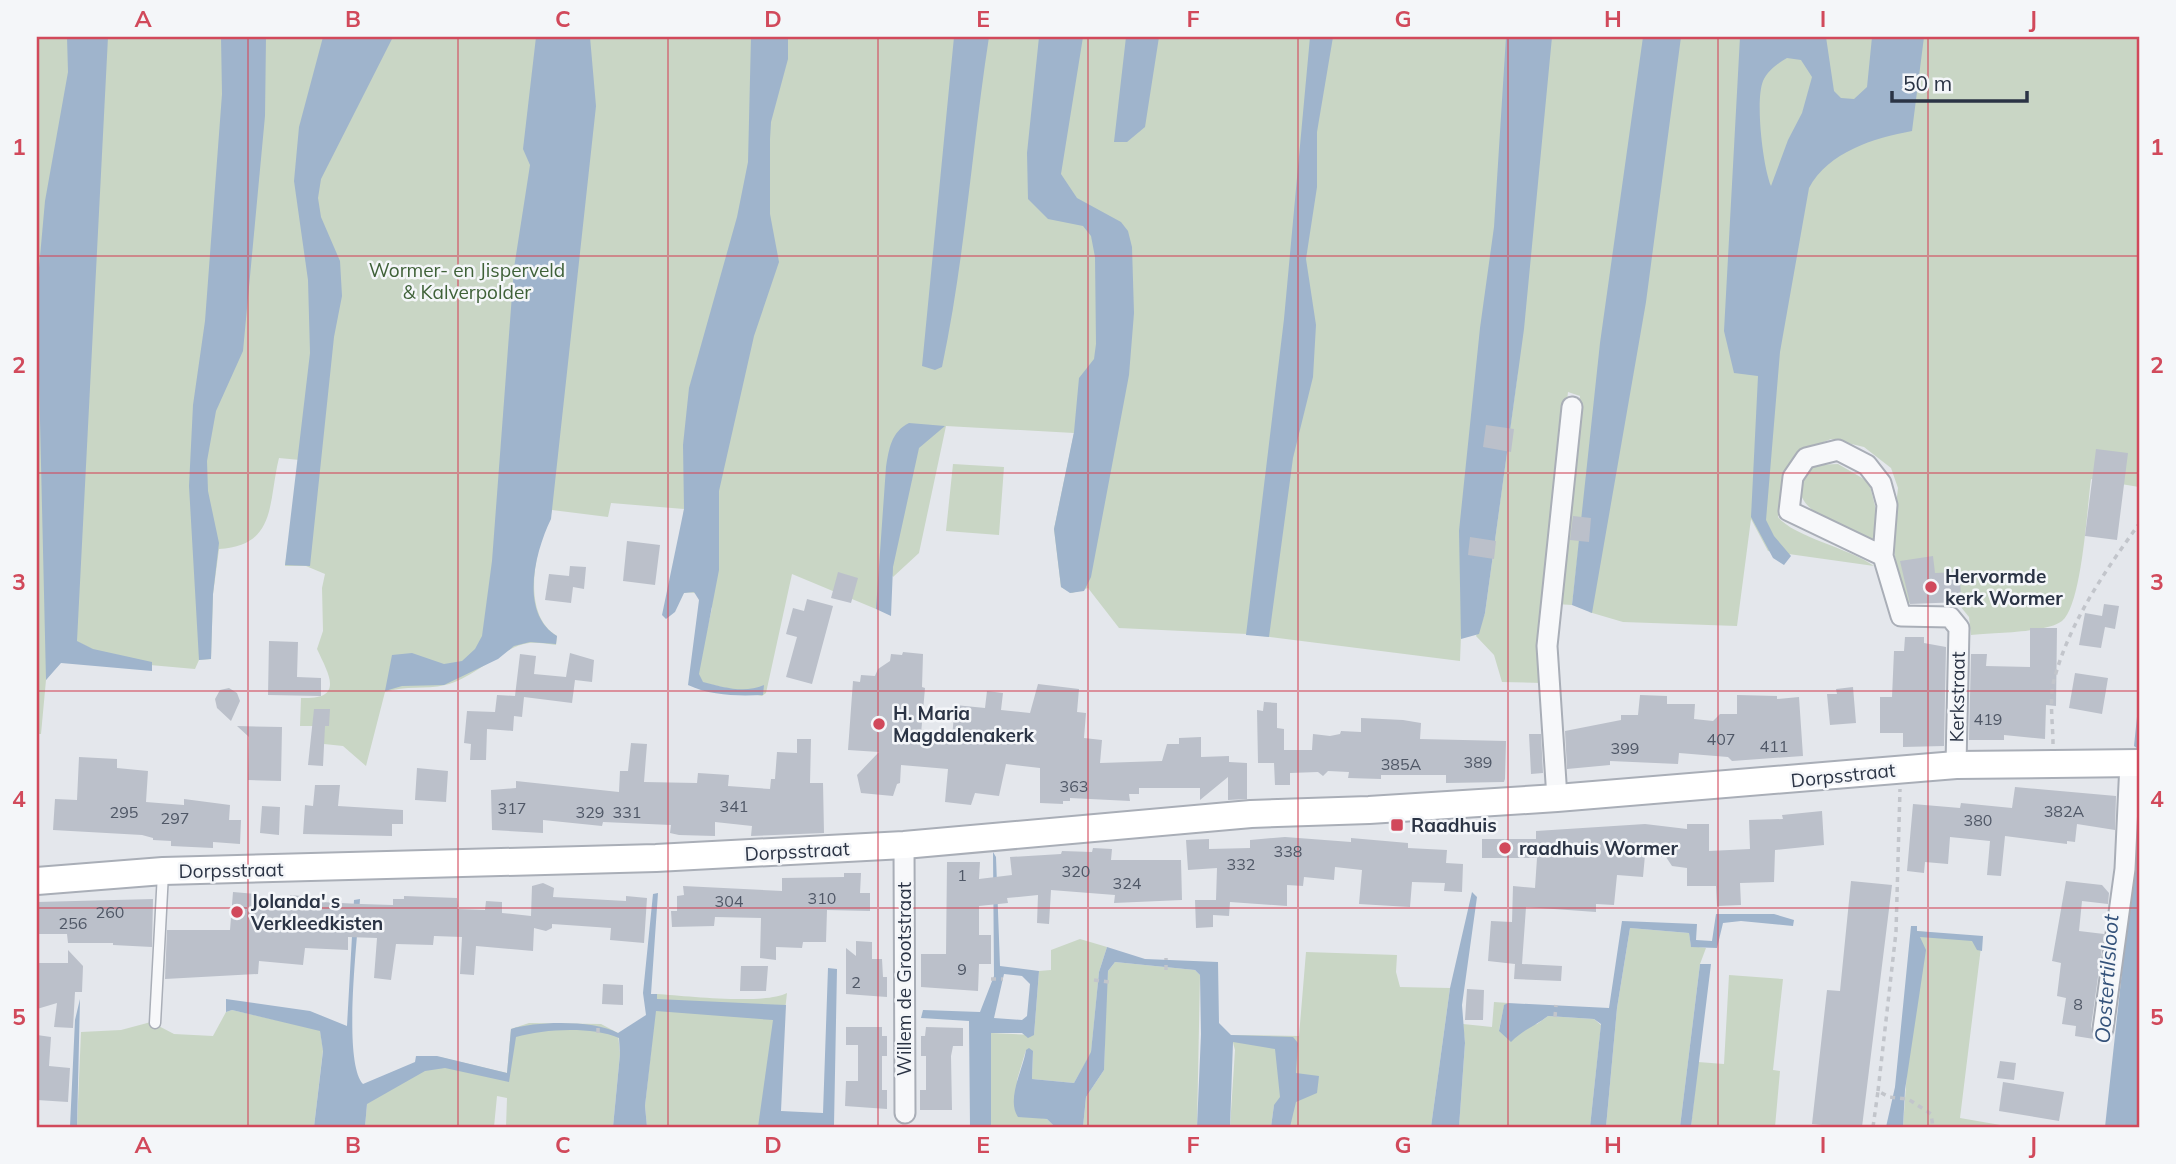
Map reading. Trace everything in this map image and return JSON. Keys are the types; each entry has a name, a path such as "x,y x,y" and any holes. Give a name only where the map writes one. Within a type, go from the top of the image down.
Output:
{"street":[{"path":"1557,798 1547,646 1572,407"},
{"name":"Kerkstraat","path":"1883,556 1789,511 1793,477 1806,458 1839,450 1867,465 1881,483 1887,505 1883,556 1900,616 1950,618 1959,628 1956,765"},
{"path":"2103,1029 2125,869 2134,763"},
{"name":"Dorpsstraat","path":"37,880 163,871 642,858 904,845 1251,814 1369,810 1557,798 1956,765 2134,763"},
{"name":"Willem de Grootstraat","path":"904,845 905,1113"}],"lane":[{"path":"155,1023 163,871"}],"path":[{"path":"2052,764 2054,682 2076,623 2115,557 2139,524"},
{"path":"1873,1127 1896,932 1899,769"},
{"path":"1166,958 1166,970"},
{"path":"991,979 1003,979"},
{"path":"1094,980 1109,982"},
{"path":"1555,1017 1556,1006"},
{"path":"598,1025 598,1033"},
{"path":"1878,1091 1889,1097 1908,1099 1931,1114 1933,1127"}],"green space":[{"name":"Wormer- en Jisperveld & Kalverpolder","path":"37,37 2139,37 2139,487 2091,479 2079,577 2069,611 2062,621 2032,630 1971,635 1969,617 1956,601 1904,603 1892,541 1898,488 1891,468 1864,447 1831,439 1796,453 1784,482 1778,517 1796,531 1874,566 1768,551 1751,519 1737,626 1623,622 1589,612 1618,383 1590,449 1572,605 1556,604 1580,396 1568,392 1539,649 1542,683 1502,682 1494,655 1476,636 1485,613 1518,371 1461,635 1460,661 1247,634 1119,628 1088,588 1072,593 1061,587 1054,529 1074,433 946,426 919,553 893,575 876,609 792,574 766,693 762,696 695,681 712,608 700,596 684,593 671,610 684,509 611,503 608,517 552,510 535,566 534,593 541,618 547,628 557,636 556,645 519,645 467,676 445,685 385,692 366,766 343,746 324,744 323,726 300,726 301,698 324,695 330,684 317,649 323,631 322,588 325,574 306,566 285,566 300,460 279,458 267,519 261,530 251,540 238,546 219,549 213,594 211,659 199,660 195,669 60,657 57,666 46,680 41,734 37,734"},
{"path":"953,464 1004,467 999,535 946,531"},
{"path":"1838,464 1869,482 1877,514 1874,540 1819,515 1803,499 1800,490 1803,473 1815,465"},
{"path":"1630,928 1689,933 1691,946 1706,948 1700,964 1680,1127 1606,1127 1617,1008"},
{"path":"1917,931 1982,939 1960,1118 2012,1127 1903,1127"},
{"path":"1080,939 1107,947 1099,972 1091,1053 1074,1083 1032,1079 1033,1052 1026,1050 1017,1080 1023,1115 1047,1119 1055,1127 991,1127 991,1033 1034,1035 1039,971 1051,970 1051,950"},
{"path":"1306,952 1397,955 1396,972 1400,987 1450,988 1431,1127 1290,1127 1288,1106 1274,1105 1271,1127 1230,1127 1235,1050 1231,1035 1299,1036"},
{"path":"1115,962 1195,970 1200,975 1197,1127 1083,1127 1086,1097 1104,1070 1108,971"},
{"path":"1729,975 1783,979 1773,1070 1780,1071 1775,1127 1691,1127 1698,1062 1724,1064"},
{"path":"787,993 772,1127 647,1127 645,1106 657,994 744,999 776,997"},
{"path":"1494,1002 1508,1003 1504,1006 1499,1030 1537,1024 1548,1016 1594,1019 1601,1025 1590,1127 1459,1127 1465,1043 1463,1024 1492,1027"},
{"path":"232,1010 320,1030 323,1050 314,1127 77,1127 81,1032 121,1030 151,1022 174,1034 213,1036 226,1012"},
{"path":"529,1023 601,1024 618,1033 620,1054 613,1127 506,1127 507,1098 497,1096 494,1127 365,1127 367,1104 361,1095 440,1057 507,1073 511,1029"}],"water":[{"path":"67,37 108,37 77,641 93,649 152,662 152,671 61,663 46,680 37,290 45,201 68,72"},
{"path":"221,37 266,37 265,116 243,351 216,411 207,461 208,491 219,543 213,594 211,659 199,660 189,486 193,405 205,321 222,94"},
{"path":"323,37 393,37 321,179 318,198 321,217 340,261 342,296 334,337 310,566 285,565 310,353 308,280 294,181 299,127"},
{"path":"536,37 590,37 596,106 551,519 540,548 534,581 534,598 538,613 545,626 557,636 556,644 530,642 514,646 498,659 444,685 402,686 385,691 392,655 412,653 444,664 462,661 475,649 482,636 492,561 514,268 530,165 523,149"},
{"path":"751,37 788,37 788,59 771,122 770,139 770,214 779,262 754,336 719,491 719,570 699,674 703,682 726,688 749,689 764,685 763,695 715,693 688,685 699,600 694,592 684,593 675,612 666,619 662,615 684,509 683,445 689,388 737,217 748,162"},
{"path":"954,37 989,37 957,285 942,367 935,370 922,366"},
{"path":"1039,37 1083,37 1061,174 1077,198 1121,222 1128,231 1132,247 1134,313 1129,375 1091,577 1084,591 1070,593 1061,587 1054,529 1074,432 1079,378 1094,359 1095,257 1091,236 1083,226 1048,219 1028,199 1027,153"},
{"path":"1126,37 1159,37 1145,127 1127,142 1114,142"},
{"path":"1310,37 1333,37 1317,132 1317,187 1306,259 1316,325 1313,377 1293,458 1269,637 1246,635 1284,319"},
{"path":"1506,37 1552,37 1524,329 1485,613 1479,634 1461,639 1459,531 1480,328 1494,227"},
{"path":"1643,37 1681,37 1646,302 1592,613 1572,605 1600,343"},
{"path":"1740,37 1826,37 1834,91 1841,98 1854,99 1867,87 1872,37 1924,37 1912,131 1868,143 1840,156 1817,176 1809,188 1780,352 1766,520 1774,536 1791,556 1784,565 1773,558 1751,517 1758,376 1734,373 1724,331","holes":["1787,58 1801,60 1812,77 1802,113 1788,140 1771,186 1761,134 1760,103 1763,81 1770,70"]},
{"path":"909,423 945,426 919,448 893,567 891,616 876,609 886,467 895,436"},
{"path":"2139,697 2138,1127 2105,1127 2133,871 2138,749 2134,746"},
{"path":"993,852 996,857 1000,966 1039,971 1034,1035 1028,1038 1022,1033 991,1033 991,1127 970,1127 969,1021 921,1018 923,1010 980,1012 994,976","holes":["1004,974 1022,976 1030,984 1027,1016 1022,1020 994,1018"]},
{"path":"1472,892 1477,897 1462,1005 1465,1043 1459,1127 1431,1127 1450,988"},
{"path":"658,893 651,994 657,994 657,999 786,1005 781,1111 823,1113 828,968 837,969 834,1125 926,1127 758,1127 773,1020 656,1011 645,1106 647,1127 613,1127 619,1038 608,1034 568,1030 516,1037 509,1082 445,1068 425,1071 367,1104 365,1127 314,1127 323,1051 320,1031 232,1010 226,1012 226,999 310,1011 347,1026 354,900 360,899 352,1025 353,1050 363,1084 415,1062 416,1056 437,1056 507,1073 511,1029 535,1024 565,1023 595,1026 618,1033 646,1015 643,993 653,894"},
{"path":"1716,914 1774,914 1794,920 1793,926 1741,921 1723,923 1717,948 1691,947 1689,933 1630,928 1617,1008 1606,1127 1590,1127 1601,1024 1594,1019 1548,1016 1511,1042 1499,1031 1504,1005 1508,1003 1609,1008 1622,921 1697,924 1696,940 1712,941"},
{"path":"1911,926 1917,926 1917,931 1983,936 1982,951 1977,950 1972,941 1920,937 1926,950 1905,1090 1903,1127 1886,1127 1895,1087"},
{"path":"1107,947 1145,959 1218,962 1219,1023 1231,1035 1293,1037 1298,1043 1296,1073 1319,1076 1317,1093 1296,1102 1290,1127 1271,1127 1274,1105 1280,1097 1275,1049 1233,1042 1230,1127 1197,1127 1201,1034 1200,975 1195,970 1115,962 1108,971 1104,1070 1086,1097 1083,1127 1055,1127 1047,1119 1018,1117 1014,1093 1026,1050 1029,1048 1033,1051 1032,1079 1074,1083 1091,1052 1099,972"},
{"path":"1700,964 1711,964 1691,1127 1680,1127"},
{"path":"80,999 77,1127 70,1127 75,1020"}],"building":[{"path":"1486,425 1514,429 1511,452 1483,447"},
{"path":"2096,449 2128,453 2117,540 2085,536"},
{"path":"1573,516 1591,518 1589,542 1570,540"},
{"path":"1470,537 1496,541 1494,559 1468,555"},
{"path":"627,541 660,545 655,585 623,581"},
{"name":"Hervormde kerk Wormer","path":"1933,556 1935,573 1960,572 1961,602 1910,604 1900,561"},
{"path":"570,566 586,567 584,589 573,587 571,603 545,600 549,574 569,576"},
{"path":"838,572 858,578 851,603 831,598"},
{"path":"807,599 833,606 812,684 786,677 797,637 786,634 793,608 804,611"},
{"path":"2104,604 2119,606 2115,629 2105,627 2101,648 2079,645 2085,613 2102,616"},
{"path":"2030,628 2057,628 2056,706 2046,705 2045,739 2004,735 2004,740 1969,740 1971,654 1987,654 1986,666 2030,667"},
{"path":"1905,637 1924,637 1924,643 1946,647 1944,746 1903,747 1903,733 1880,733 1880,697 1892,697 1894,651 1904,651"},
{"path":"269,641 298,642 297,677 321,678 321,696 268,695"},
{"path":"903,652 923,654 922,687 925,688 921,734 952,737 955,705 985,708 987,691 1003,693 1001,710 1030,713 1038,684 1079,689 1077,712 1086,713 1084,738 1102,740 1100,763 1162,761 1167,744 1179,744 1179,738 1201,737 1201,757 1229,756 1229,762 1247,763 1247,799 1228,800 1228,777 1200,800 1200,788 1139,788 1139,794 1129,794 1130,801 1070,798 1070,801 1063,801 1063,804 1040,803 1040,768 1006,764 999,796 975,793 971,805 945,802 948,769 901,765 900,783 897,784 893,796 861,793 857,775 879,752 848,750 853,681 860,682 861,675 875,676 878,669 890,661 891,654 902,655"},
{"path":"570,653 594,660 592,682 575,680 572,703 524,697 522,717 514,716 513,731 487,729 486,760 470,760 471,744 464,743 467,711 495,712 497,695 515,696 520,654 536,656 534,674 566,677"},
{"path":"2075,673 2108,678 2102,714 2069,708"},
{"path":"1853,687 1856,723 1830,725 1827,694 1837,694 1836,689"},
{"path":"229,688 237,693 240,701 231,721 217,708 215,699 220,690"},
{"path":"1640,695 1667,696 1667,704 1695,704 1694,719 1713,721 1720,714 1737,714 1737,695 1777,696 1777,699 1799,697 1803,756 1732,761 1728,757 1679,753 1678,764 1610,761 1610,765 1567,769 1565,731 1621,720 1621,715 1638,715"},
{"path":"1264,702 1277,703 1277,728 1284,729 1284,750 1312,750 1313,734 1330,736 1340,734 1341,731 1361,732 1361,718 1403,720 1421,723 1420,739 1506,741 1505,779 1504,782 1446,783 1446,775 1348,778 1349,772 1328,771 1323,776 1318,772 1290,773 1290,785 1275,785 1274,763 1258,763 1257,710 1263,711"},
{"path":"314,709 330,709 329,726 325,726 323,766 308,765"},
{"path":"237,726 282,727 281,781 248,780 249,737"},
{"path":"1529,734 1541,734 1543,773 1531,774"},
{"path":"797,739 811,739 810,783 823,783 824,833 751,836 752,826 715,822 715,836 679,835 670,833 671,825 603,822 602,826 543,820 543,833 492,830 491,790 516,788 516,781 619,792 620,771 628,771 631,743 647,744 644,782 697,783 698,773 729,775 728,786 770,789 771,779 775,779 777,752 797,753"},
{"path":"79,757 117,759 117,768 148,771 146,802 184,805 184,799 230,805 229,820 241,820 240,844 213,842 213,848 171,846 171,841 153,840 142,835 53,830 55,799 77,800"},
{"path":"417,768 448,771 446,802 415,800"},
{"path":"315,785 340,785 338,806 403,810 403,824 392,824 392,836 303,834 305,805 313,806"},
{"path":"2015,787 2116,796 2115,830 2077,824 2075,842 2067,841 2067,844 2005,836 2001,876 1987,875 1990,841 1950,837 1948,864 1925,862 1924,873 1907,871 1913,804 1960,808 1961,803 2012,808"},
{"path":"262,806 280,807 279,835 260,833"},
{"path":"1822,811 1824,845 1775,850 1774,882 1740,883 1741,905 1717,906 1716,886 1687,886 1687,868 1672,866 1666,857 1645,855 1643,877 1617,875 1614,905 1596,904 1596,912 1526,907 1522,964 1562,966 1561,981 1514,979 1515,964 1488,961 1491,921 1512,922 1513,886 1535,888 1537,858 1482,858 1482,839 1536,839 1536,831 1645,824 1687,829 1687,824 1709,824 1709,851 1750,849 1749,820 1783,819 1782,815"},
{"path":"1285,837 1351,842 1351,838 1408,843 1408,848 1447,850 1446,863 1463,864 1462,892 1444,891 1445,883 1412,882 1410,907 1359,904 1362,870 1335,867 1334,880 1304,877 1303,886 1287,885 1287,906 1230,902 1229,916 1213,915 1213,927 1196,928 1195,900 1216,900 1217,868 1188,870 1186,840 1209,839 1209,849 1250,848 1250,840"},
{"path":"1093,848 1112,849 1111,860 1181,860 1182,900 1114,903 1115,895 1051,890 1049,924 1037,923 1038,895 1007,898 1008,903 979,906 979,935 991,935 991,964 979,964 978,991 921,987 921,954 946,954 947,862 980,862 979,879 1012,875 1010,857 1061,854 1062,851 1092,852"},
{"path":"844,873 861,873 860,893 870,893 870,911 827,910 826,942 803,942 802,948 776,947 776,960 760,958 761,918 715,917 714,926 672,927 671,911 677,911 677,896 684,895 683,886 782,891 782,878 844,877"},
{"path":"1851,881 1892,885 1862,1127 1840,1127 1812,1124 1827,990 1840,991"},
{"path":"2066,881 2102,885 2109,893 2108,904 2082,901 2079,931 2104,934 2091,1027 2094,1039 2075,1036 2076,1026 2062,1024 2066,998 2057,996 2061,963 2052,961"},
{"path":"543,883 554,888 553,897 626,901 626,896 647,898 644,943 610,940 611,928 552,924 552,928 546,931 534,928 533,951 476,946 474,975 460,974 462,937 434,936 433,945 396,944 391,980 374,978 377,938 348,937 348,950 305,948 303,965 259,961 258,974 165,979 167,930 230,930 233,892 257,894 256,898 272,900 289,901 290,895 322,898 321,902 393,905 393,899 404,899 404,896 457,898 458,909 485,910 486,901 502,902 502,913 531,916 532,886"},
{"path":"153,899 152,947 113,943 68,943 67,934 37,934 37,902"},
{"path":"856,941 872,942 872,959 882,959 883,977 887,977 887,997 846,994 846,948 856,956"},
{"path":"68,950 83,966 82,992 75,992 73,1028 54,1027 57,1003 37,1009 37,963 68,963"},
{"path":"741,966 768,966 766,991 740,991"},
{"path":"603,984 623,985 623,1005 602,1004"},
{"path":"1467,989 1484,990 1483,1020 1465,1020"},
{"path":"846,1027 882,1027 882,1036 887,1036 887,1056 882,1056 882,1090 887,1090 887,1109 845,1106 846,1081 858,1081 858,1045 846,1045"},
{"path":"926,1027 963,1028 963,1046 953,1046 951,1056 952,1110 920,1110 920,1090 926,1090 926,1056 921,1056 921,1036 925,1036"},
{"path":"37,1035 51,1037 49,1066 70,1068 68,1102 37,1100"},
{"path":"2000,1061 2016,1063 2014,1080 1997,1078"},
{"path":"2003,1082 2064,1092 2059,1121 1999,1111"}],"place":[{"name":"Hervormde kerk Wormer","path":"1931,587"},
{"name":"H. Maria Magdalenakerk","path":"879,724"},
{"name":"Raadhuis","path":"1397,825"},
{"name":"raadhuis Wormer","path":"1505,848"},
{"name":"Jolanda' s Verkleedkisten","path":"237,912"}],"water label":[{"name":"Oostertilsloot","path":"2106,979"}]}
